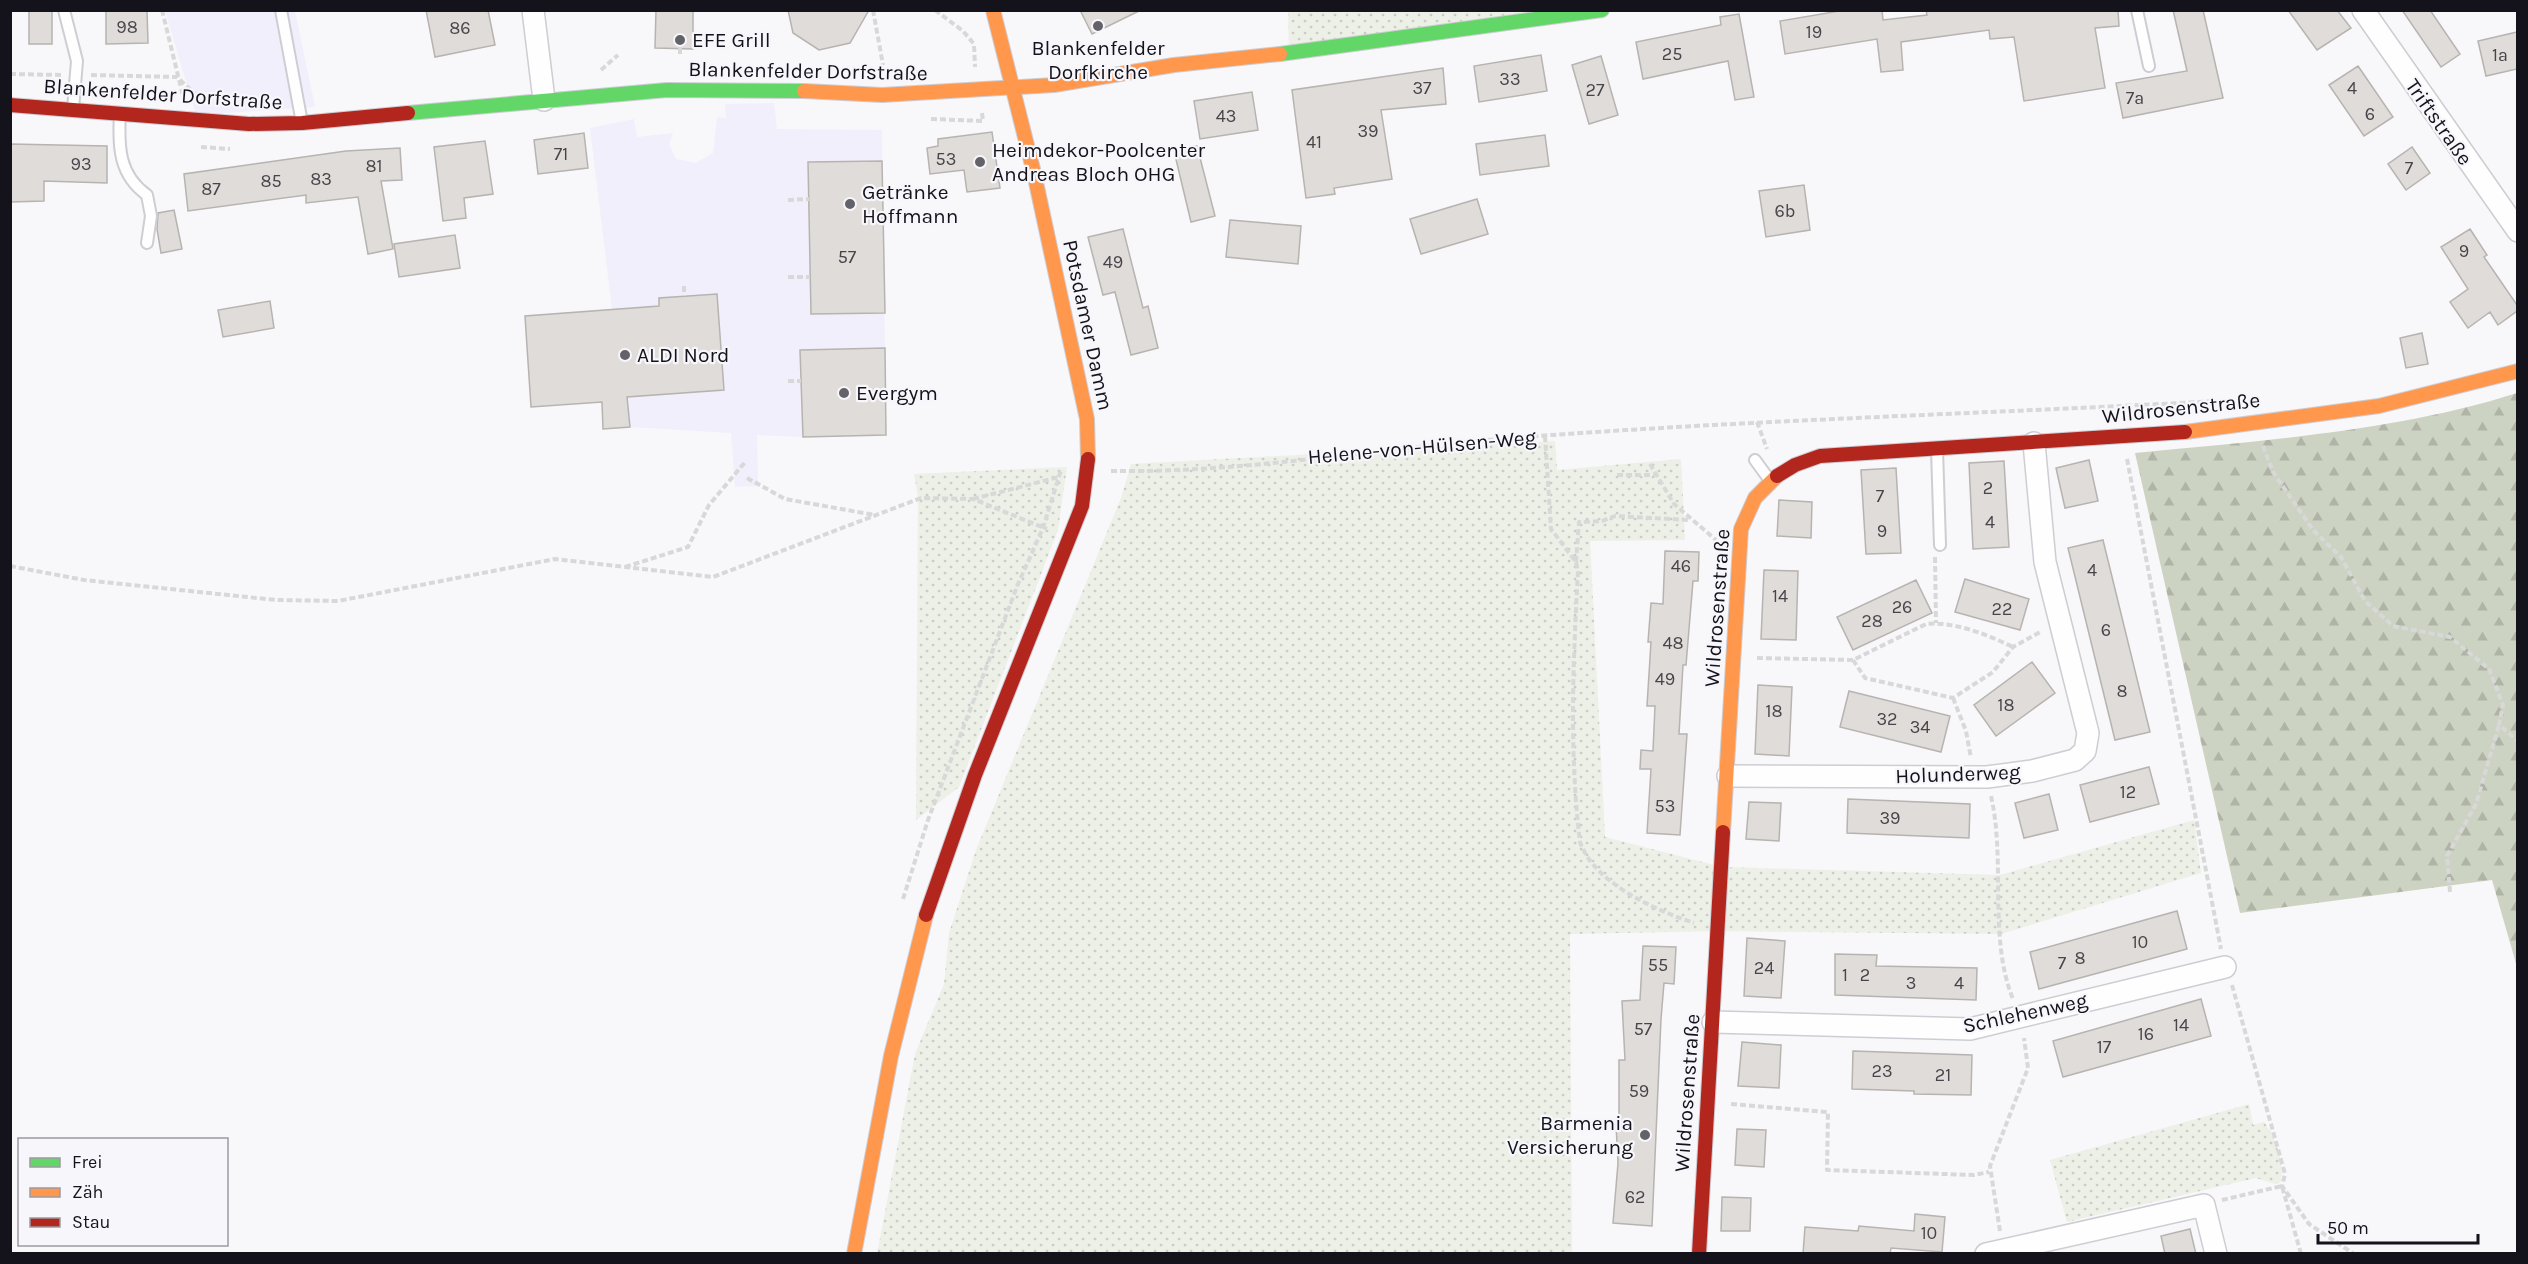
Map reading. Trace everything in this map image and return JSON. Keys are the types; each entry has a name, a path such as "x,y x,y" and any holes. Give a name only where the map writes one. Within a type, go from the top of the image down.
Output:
{"main road":[{"name":"Potsdamer Damm","path":"854,1254 896,1037 918,941 958,820 1082,506 1088,469 1087,419 1077,364 993,10"},
{"name":"Blankenfelder Dorfstraße","path":"10,105 191,120 302,123 667,90 789,90 882,95 1012,89 1054,86 1174,65 1289,53 1602,10"},
{"name":"Wildrosenstraße","path":"1699,1254 1728,776 1737,558 1741,529 1755,498 1771,482 1795,465 1820,456 2181,433 2379,406 2517,371"}],"street":[{"path":"533,10 544,100"},
{"name":"Triftstraße","path":"2363,10 2517,231"},
{"name":"Holunderweg","path":"1728,776 1975,777 2032,771 2075,760 2085,751 2088,733 2045,562 2034,443"},
{"name":"Schlehenweg","path":"1713,1022 1970,1029 2225,967"},
{"path":"1986,1254 2036,1248 2204,1205 2216,1254"}],"lane":[{"path":"64,10 77,61 78,75 73,109"},
{"path":"281,10 302,123"},
{"path":"2138,10 2149,66"},
{"path":"120,114 119,138 124,167 132,185 147,195 151,216 147,243"},
{"path":"1937,449 1940,545"},
{"path":"1755,460 1771,482"}],"path":[{"path":"162,10 177,77 191,120"},
{"path":"873,10 882,64"},
{"path":"935,10 963,31 974,44"},
{"path":"680,48 680,57"},
{"path":"597,74 618,55"},
{"path":"10,74 177,77 198,97"},
{"path":"788,200 808,200"},
{"path":"788,277 810,277"},
{"path":"684,286 684,296"},
{"path":"788,381 801,381"},
{"name":"Helene-von-Hülsen-Weg","path":"1088,469 1144,471 1215,467 1545,436 1757,422 2220,401"},
{"path":"2270,420 2263,446 2273,472 2313,530 2341,557 2365,601 2392,626 2450,637 2489,669 2503,705 2476,804 2447,856 2450,892"},
{"path":"1545,436 1551,529 1576,562"},
{"path":"2123,437 2225,967 2239,999 2269,1110 2285,1174 2282,1186 2301,1254"},
{"path":"621,568 688,547 709,505 746,461"},
{"path":"1650,464 1674,504 1737,558"},
{"path":"1617,475 1656,475"},
{"path":"10,566 84,580 276,600 338,601 555,559 712,578 921,498 972,499 1059,477"},
{"path":"747,478 785,499 877,515"},
{"path":"972,499 1043,528 1071,535"},
{"path":"1690,520 1615,516 1602,521 1579,522 1572,752 1580,842 1584,855 1596,870 1619,887 1668,915 1717,932"},
{"path":"1936,623 1935,548 1940,545"},
{"path":"1853,660 1866,678 1953,698 1993,672 2013,647 2060,622"},
{"path":"1733,657 1853,660 1926,624 1936,623 1995,638 2013,647"},
{"path":"1953,698 1966,731 1975,777"},
{"path":"2499,725 2517,741"},
{"path":"1708,1102 1828,1112 1827,1170 1974,1175 1989,1172"},
{"path":"2204,1205 2282,1186"},
{"path":"2282,1186 2309,1224 2354,1254"}],"shaded area":[{"path":"1288,10 1602,11 1289,53"},
{"path":"165,11 295,11 315,107 196,115"},
{"path":"774,103 777,129 882,130 886,435 803,437 757,435 758,486 735,487 731,433 630,427 603,429 601,402 531,407 525,316 612,309 590,128 634,119 637,137 673,133 669,144 676,159 696,163 713,153 717,117 726,118 725,104"},
{"path":"1555,441 1557,470 1681,459 1685,540 1590,541 1605,837 1722,867 2000,875 2194,820 2201,873 2001,934 1717,931 1570,934 1572,1253 877,1254 915,1054 944,984 949,933 976,850 1121,498 1131,464"},
{"path":"1067,467 1058,530 959,787 916,820 918,497 914,474"},
{"path":"2249,1104 2253,1125 2264,1122 2272,1135 2282,1168 2280,1183 2275,1184 2256,1178 2067,1222 2050,1160"}],"green space":[{"path":"2517,393 2517,967 2492,880 2240,913 2135,453 2280,439 2376,426 2471,406"}],"building":[{"path":"29,10 52,10 52,44 29,44"},
{"path":"106,10 147,10 148,43 106,44"},
{"path":"426,10 488,10 495,45 435,57"},
{"path":"656,10 693,10 693,49 655,48"},
{"path":"788,10 869,10 850,43 819,50 793,33"},
{"name":"Blankenfelder Dorfkirche","path":"1080,10 1141,10 1092,34"},
{"path":"1845,10 1882,10 1883,20 1927,15 1926,10 2118,10 2119,26 2095,28 2105,88 2024,101 2014,37 1990,39 1989,30 1901,42 1903,70 1881,72 1877,39 1785,54 1780,21"},
{"path":"2173,10 2203,10 2223,98 2123,118 2116,83 2187,71"},
{"path":"2288,10 2337,10 2351,28 2317,50"},
{"path":"2402,10 2430,10 2460,54 2441,67"},
{"path":"1739,14 1754,97 1735,100 1728,61 1643,79 1636,42 1721,25 1720,17"},
{"path":"2517,32 2517,69 2486,76 2478,41"},
{"path":"1541,55 1547,91 1479,102 1474,66"},
{"path":"1601,56 1618,115 1589,124 1572,65"},
{"path":"2358,66 2393,117 2364,136 2329,85"},
{"path":"1443,68 1446,104 1381,110 1392,179 1334,188 1335,194 1306,198 1292,90"},
{"path":"1252,92 1258,130 1200,139 1194,101"},
{"name":"Heimdekor-Poolcenter Andreas Bloch OHG","path":"992,132 1000,188 967,192 964,170 930,174 927,148 938,146 938,139"},
{"path":"584,133 588,168 538,174 534,140"},
{"path":"1545,135 1549,166 1480,175 1476,144"},
{"path":"485,141 493,194 464,198 466,218 443,221 434,147"},
{"path":"10,144 107,146 107,183 44,181 44,201 10,202"},
{"path":"1197,146 1215,216 1191,222 1174,151"},
{"path":"2412,147 2430,173 2406,190 2388,164"},
{"path":"400,148 402,180 381,181 393,249 368,254 358,197 306,203 306,195 188,211 184,174 346,151"},
{"path":"882,161 885,313 811,314 808,162"},
{"path":"1804,185 1810,230 1766,237 1759,191"},
{"path":"1477,199 1488,234 1421,254 1410,219"},
{"path":"174,210 182,249 161,253 157,229 158,213"},
{"path":"1230,220 1301,226 1298,264 1226,257"},
{"path":"1123,229 1143,308 1148,306 1158,348 1131,355 1115,292 1103,295 1088,237"},
{"path":"2470,229 2487,255 2484,257 2517,305 2517,311 2498,325 2490,312 2468,328 2450,302 2468,289 2441,247"},
{"path":"455,235 460,268 399,277 394,244"},
{"path":"717,294 724,390 627,397 630,427 603,429 602,402 531,407 525,316 659,306 659,298"},
{"path":"270,301 274,328 223,337 218,310"},
{"path":"2422,333 2428,364 2406,368 2400,338"},
{"path":"885,348 886,435 803,437 800,350"},
{"path":"2089,460 2098,501 2065,508 2056,468"},
{"path":"2004,461 2009,547 1973,549 1969,463"},
{"path":"1896,468 1901,553 1866,554 1861,470"},
{"path":"1779,500 1812,502 1811,538 1777,536"},
{"path":"2103,540 2150,732 2115,740 2068,548"},
{"path":"1665,551 1699,552 1698,581 1693,581 1686,665 1683,665 1679,734 1687,734 1680,835 1647,833 1651,769 1640,769 1641,750 1653,751 1655,706 1647,706 1651,642 1648,642 1651,603 1663,604"},
{"path":"1764,570 1798,571 1796,640 1761,639"},
{"path":"1965,579 2029,599 2020,630 1955,612"},
{"path":"1916,580 1932,613 1853,650 1837,617"},
{"path":"2032,662 2055,693 1996,736 1974,705"},
{"path":"1758,685 1792,687 1789,756 1755,754"},
{"path":"1849,691 1950,716 1941,752 1840,727"},
{"path":"2149,767 2159,804 2090,822 2080,785"},
{"path":"2049,794 2058,830 2024,838 2015,803"},
{"path":"1848,799 1970,804 1969,838 1847,833"},
{"path":"1749,802 1781,803 1779,841 1746,839"},
{"path":"2177,911 2187,949 2039,989 2030,952"},
{"path":"1747,938 1785,941 1781,998 1744,996"},
{"path":"1643,946 1676,947 1674,984 1664,983 1652,1226 1613,1223 1618,1163 1616,1124 1619,1125 1619,1060 1625,1060 1622,1001 1640,1000"},
{"path":"1835,954 1877,955 1876,966 1977,968 1976,1000 1835,995"},
{"path":"2201,999 2211,1036 2063,1077 2053,1041"},
{"path":"1742,1042 1781,1045 1779,1088 1738,1086"},
{"path":"1853,1051 1972,1055 1971,1095 1914,1094 1914,1091 1852,1089"},
{"path":"1737,1129 1766,1130 1764,1167 1735,1165"},
{"path":"1722,1197 1751,1198 1750,1231 1721,1231"},
{"path":"1915,1214 1945,1217 1942,1252 1891,1248 1890,1254 1803,1254 1805,1227 1858,1231 1859,1226 1914,1231"},
{"path":"2190,1229 2196,1254 2165,1254 2161,1236"}],"traffic: fast":[{"path":"1280,54 1602,10"},
{"path":"408,113 667,90 804,91"}],"traffic: slow":[{"path":"993,10 1034,173 1087,419 1088,459"},
{"path":"804,91 882,95 1054,85 1174,65 1280,54"},
{"path":"2185,432 2379,406 2518,371"},
{"path":"1723,832 1741,529 1755,498 1777,476"},
{"path":"854,1254 891,1056 926,915"}],"traffic: jam":[{"path":"10,105 249,124 302,123 408,113"},
{"path":"1777,476 1795,465 1820,456 2185,432"},
{"path":"926,915 975,775 1082,506 1088,459"},
{"path":"1699,1254 1723,832"}],"place":[{"name":"Blankenfelder Dorfkirche","path":"1098,26"},
{"name":"EFE Grill","path":"680,40"},
{"name":"Heimdekor-Poolcenter Andreas Bloch OHG","path":"980,162"},
{"name":"Getränke Hoffmann","path":"850,204"},
{"name":"ALDI Nord","path":"625,355"},
{"name":"Evergym","path":"844,393"},
{"name":"Barmenia Versicherung","path":"1645,1135"}]}
